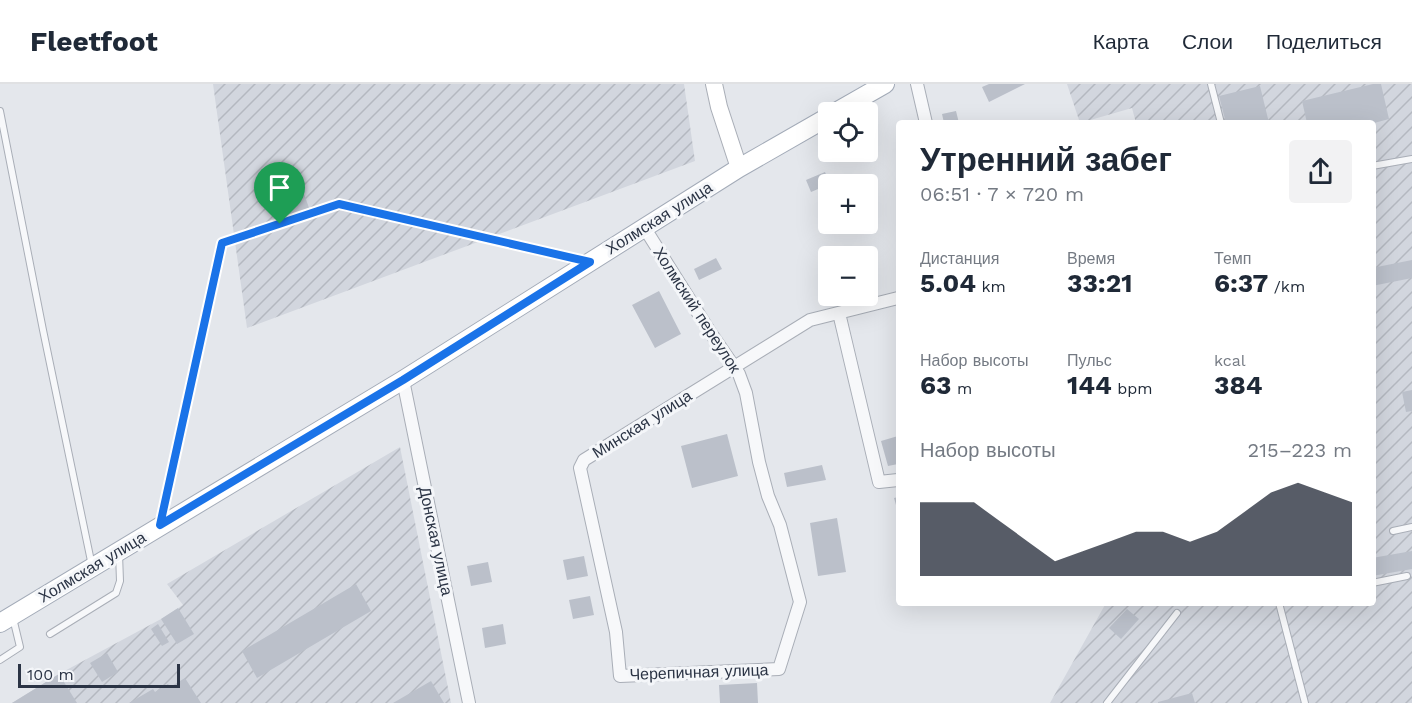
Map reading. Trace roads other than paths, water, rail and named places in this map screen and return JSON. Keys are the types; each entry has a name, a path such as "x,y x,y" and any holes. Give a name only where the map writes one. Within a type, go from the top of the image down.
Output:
{"main road":[{"path":"714,84 739,168"},
{"path":"854,102 885,84"},
{"name":"Холмская улица","path":"6,619 403,380 739,168 818,123"}],"street":[{"path":"917,84 925,120"},
{"name":"Холмский переулок","path":"644,227 739,374 746,393 768,496 780,525 800,602"},
{"name":"Минская улица","path":"620,676 616,632 580,468 584,460 810,320 896,299"},
{"path":"839,313 879,482 896,480"},
{"name":"Донская улица","path":"403,380 469,703"},
{"name":"Черепичная улица","path":"620,676 779,669 800,602"}],"lane":[{"path":"1211,84 1220,120"},
{"path":"0,111 92,567"},
{"path":"1376,165 1412,159"},
{"path":"160,525 222,243 339,204 590,262"},
{"path":"1393,531 1412,527"},
{"path":"50,634 116,593 120,581 119,550"},
{"path":"1376,582 1407,576"},
{"path":"1280,606 1305,703"},
{"path":"1107,703 1177,613"},
{"path":"0,660 20,647 6,619"}]}
